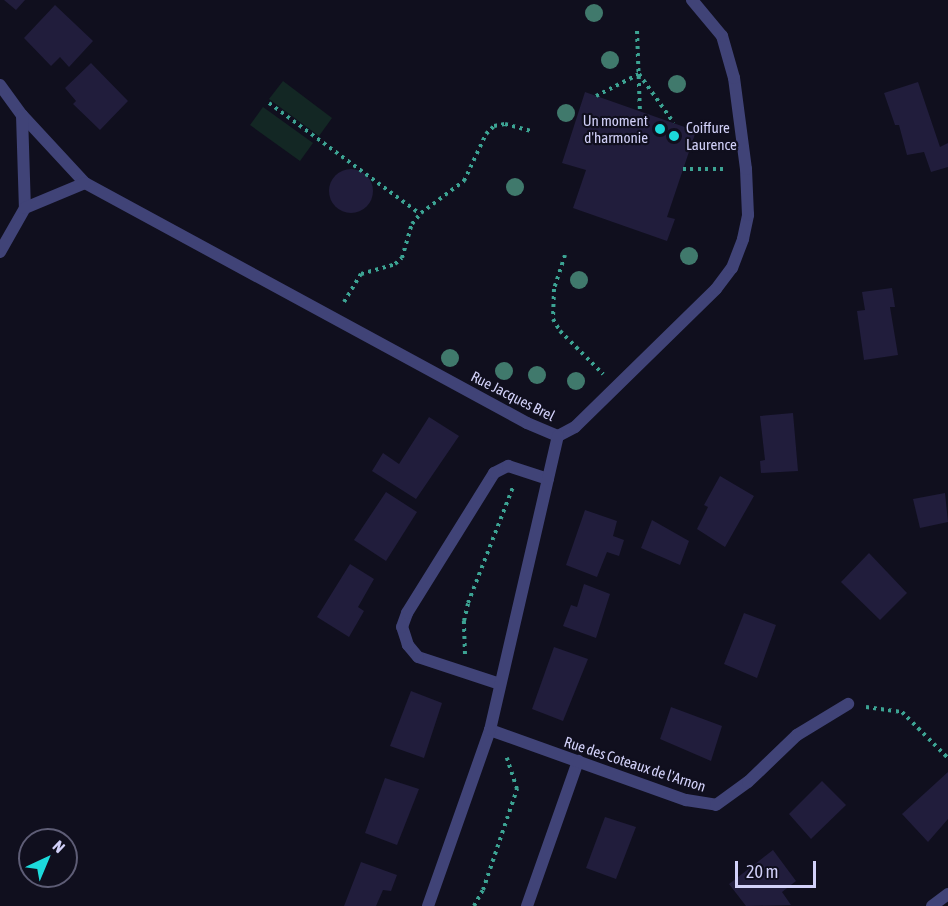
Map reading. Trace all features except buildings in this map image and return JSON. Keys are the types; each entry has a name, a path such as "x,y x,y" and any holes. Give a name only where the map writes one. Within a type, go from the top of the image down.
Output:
{"street":[{"name":"Rue Jacques Brel","path":"0,85 22,116 85,183 343,321 527,423 558,436 575,427 716,289 732,268 748,215 746,169 734,78 722,36 692,0"},
{"path":"0,252 25,208 22,116"},
{"path":"25,208 85,183"},
{"path":"428,906 490,730 558,436"},
{"path":"500,684 418,657 408,645 402,627 494,473 507,466 548,479"},
{"name":"Rue des Coteaux de l'Arnon","path":"490,730 686,800 716,805 748,782 797,735 848,704"},
{"path":"527,906 578,761"},
{"path":"932,906 948,894"}],"path":[{"path":"637,31 640,111"},
{"path":"596,96 639,74"},
{"path":"639,74 674,123"},
{"path":"269,103 420,214"},
{"path":"343,321 345,296 352,285 370,268 389,267 402,258 412,224 420,214 464,181 486,134 494,126 505,123 532,131"},
{"path":"683,169 746,169"},
{"path":"565,255 554,289 553,319 560,331 615,386"},
{"path":"466,673 464,621 468,603 520,470"},
{"path":"848,704 902,712 948,758"},
{"path":"474,906 483,890 517,789 506,755 511,737"}],"green space":[{"path":"283,81 332,118 319,136 269,99"},
{"path":"263,107 313,143 300,161 250,125"}],"place":[{"name":"Un moment d'harmonie","path":"660,129"},
{"name":"Coiffure Laurence","path":"674,136"}]}
